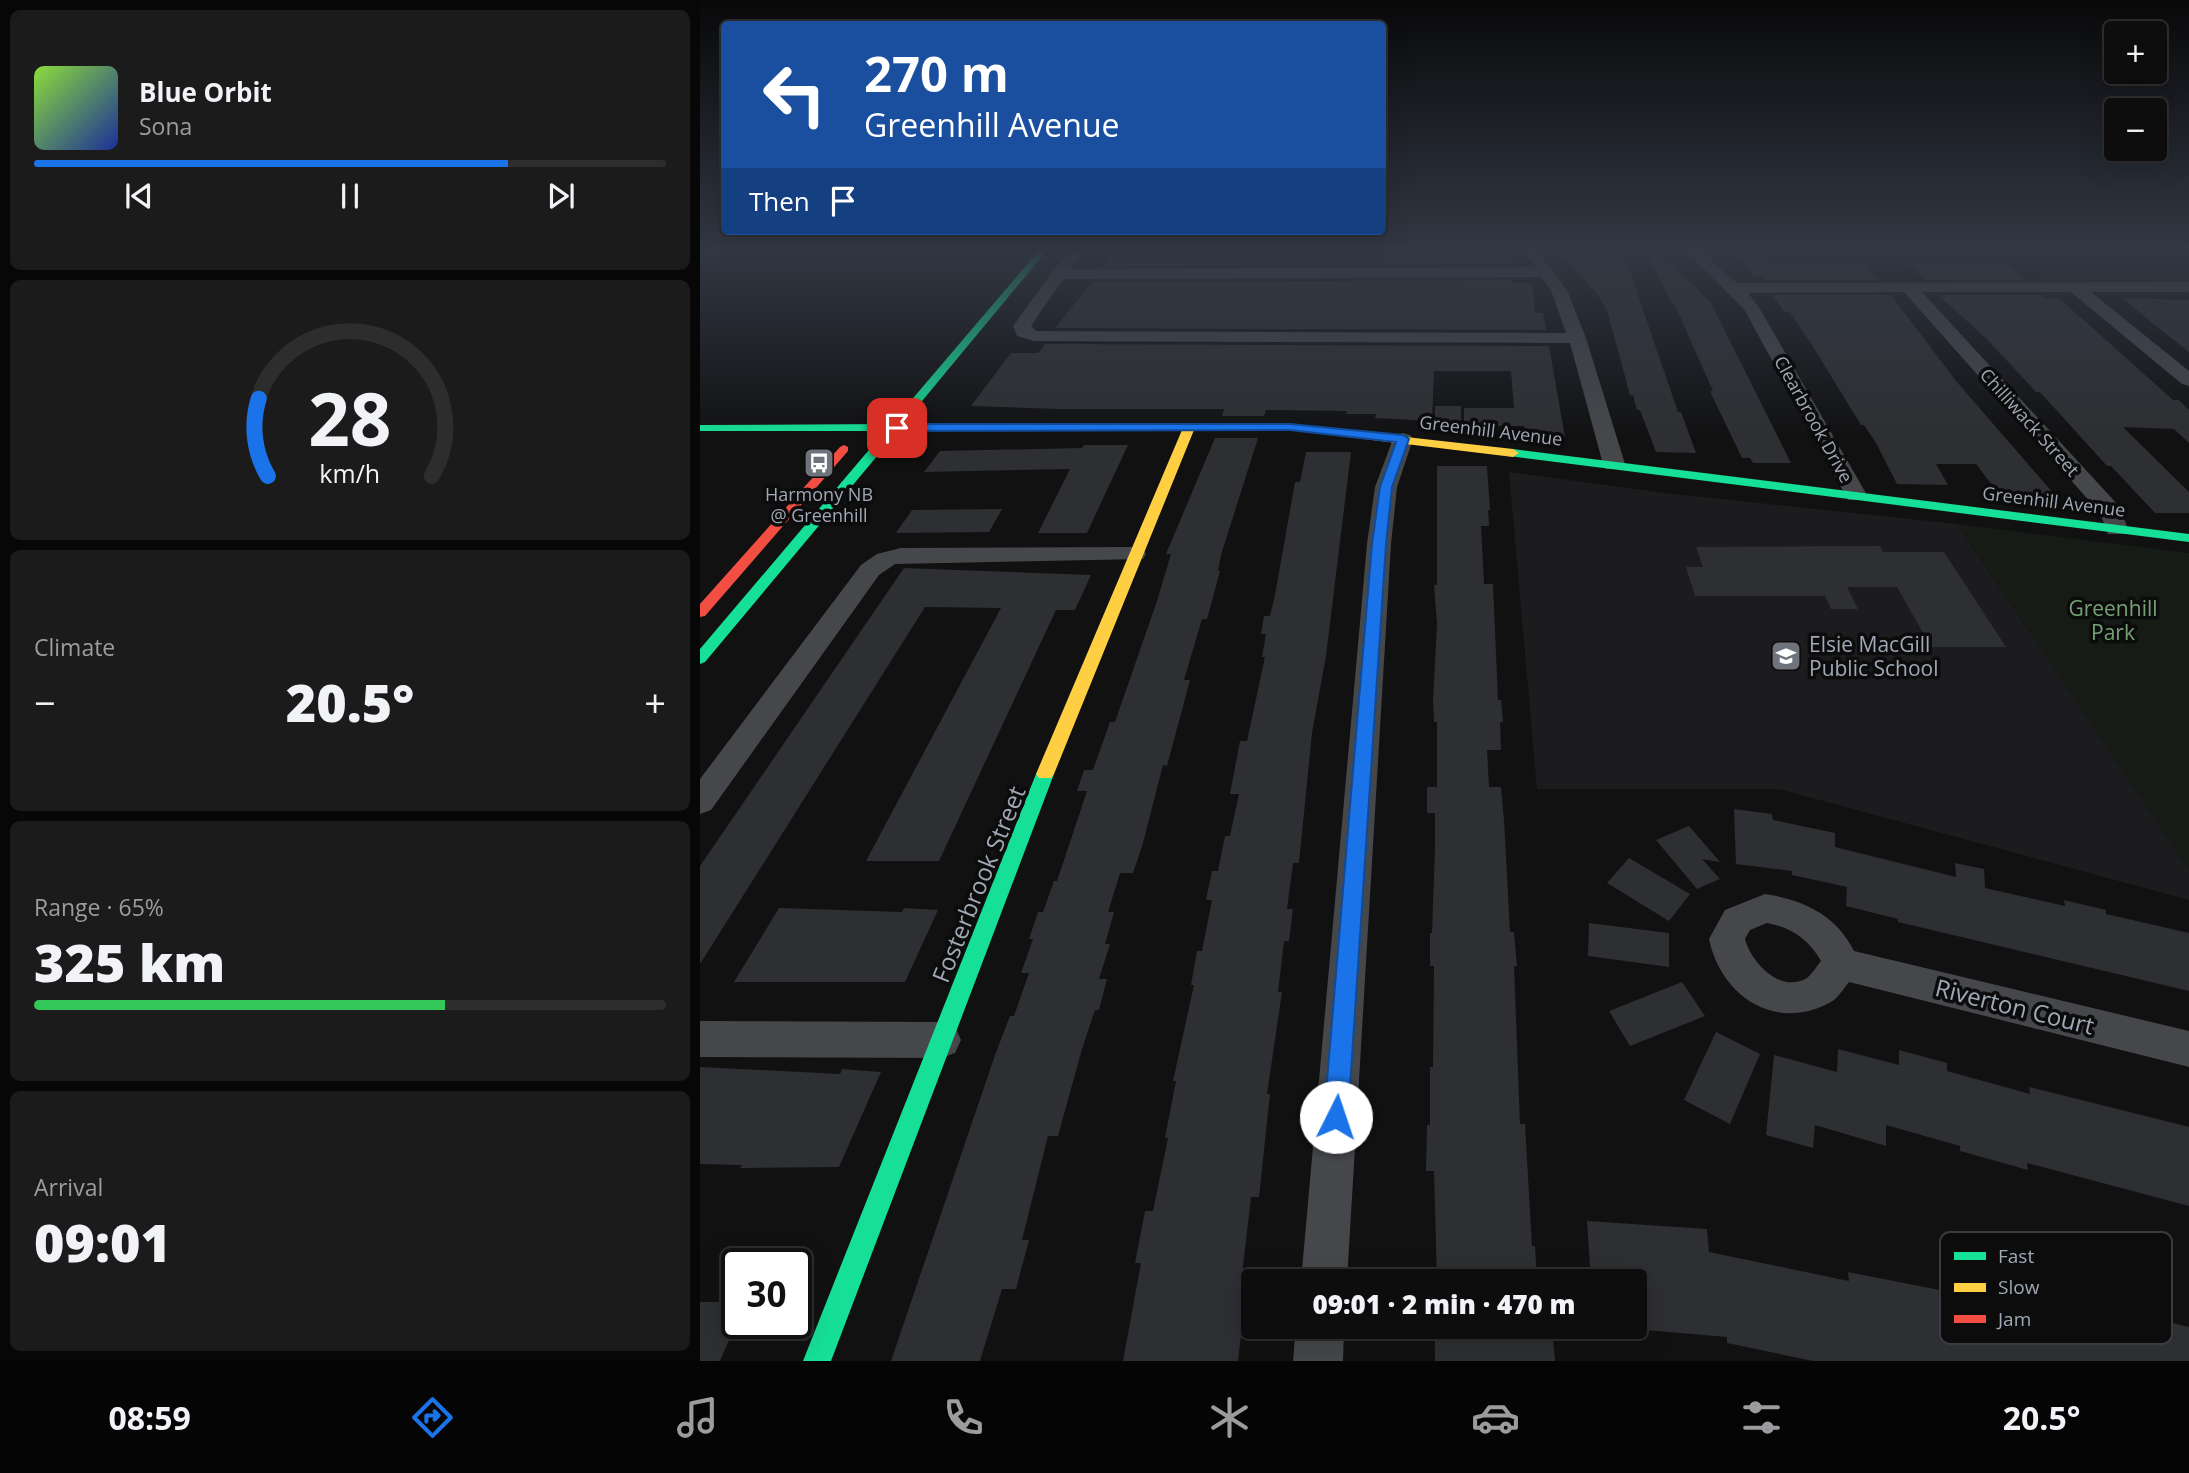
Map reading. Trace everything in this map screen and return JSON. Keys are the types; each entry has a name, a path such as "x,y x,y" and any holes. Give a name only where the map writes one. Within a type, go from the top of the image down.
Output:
{"street":[{"path":"700,659 993,312"},
{"path":"1032,312 1022,326 1023,332 1034,336 1577,338"},
{"path":"1567,312 1614,464"},
{"name":"Clearbrook Drive","path":"1753,312 1856,495"},
{"name":"Chilliwack Street","path":"1930,312 2111,511 2116,529"},
{"path":"2105,312 2189,380"},
{"path":"700,613 880,410"},
{"name":"Greenhill Avenue","path":"700,428 1290,427 1614,464 2189,538"},
{"name":"Fosterbrook Street","path":"817,1361 1134,554 1189,428"},
{"path":"1325,1269 1379,544 1386,487 1403,439"},
{"path":"700,802 870,570 878,563 901,555 1134,554"},
{"name":"Riverton Court","path":"1841,964 2189,1049"},
{"path":"700,1040 941,1040"},
{"path":"1318,1361 1319,1339"}],"shaded area":[{"name":"Elsie MacGill Public School","path":"1509,472 1665,493 1957,524 2189,869 2189,900 1779,789 1537,789"}],"green space":[{"name":"Greenhill Park","path":"1957,524 2189,553 2189,869"}],"building":[{"path":"1068,312 1535,312 1543,313 1546,330 1055,328"},
{"path":"1607,312 1644,312 1678,412 1681,412 1696,453 1656,452 1640,410 1637,410 1633,395 1630,395"},
{"path":"1678,312 1715,312 1791,463 1753,463 1750,458 1742,458 1710,391 1713,391"},
{"path":"1784,312 1903,312 1956,381 2054,494 1998,493 1976,464 1936,464 1948,485 1897,484 1876,443 1864,425 1861,425 1812,345 1790,312"},
{"path":"1956,312 2074,312 2173,400 2179,400 2189,410 2189,443 2174,429 2123,427 2189,492 2189,513 2155,513 1987,339"},
{"path":"2138,312 2189,312 2189,352"},
{"path":"1045,344 1549,346 1565,437 1525,437 1524,426 1464,426 1464,408 1514,408 1511,371 1434,371 1432,421 1375,418 1376,414 1346,414 1347,411 1266,410 1264,416 1222,416 1224,409 971,406 1011,353 1038,353"},
{"path":"1435,406 1461,406 1461,424 1435,424"},
{"path":"1215,438 1258,438 1221,555 1220,571 1207,619 1202,619 1184,680 1190,680 1167,766 1163,765 1143,843 1133,873 1120,873 1108,912 1114,912 1105,944 1110,944 1099,979 1107,979 1099,1010 1095,1010 1082,1049 1058,1136 1048,1136 1022,1240 1029,1240 1016,1289 1002,1289 980,1361 891,1361 995,1055 1010,1016 1014,1016 1029,973 1021,973 1033,939 1029,939 1038,912 1043,912 1054,881 1057,881 1087,791 1077,791 1084,770 1093,770 1110,722 1115,722 1157,601 1171,554 1166,554"},
{"path":"1084,445 1128,445 1087,533 1038,533 1070,469 924,472 940,451 1082,448"},
{"path":"1306,452 1351,452 1326,656 1312,733 1299,863 1293,863 1287,909 1293,909 1289,941 1284,941 1278,992 1282,992 1267,1094 1270,1094 1259,1197 1251,1197 1241,1269 1241,1335 1238,1361 1123,1361 1141,1263 1135,1263 1145,1211 1153,1211 1168,1138 1165,1138 1176,1081 1173,1081 1194,985 1191,985 1197,951 1202,951 1212,900 1206,900 1212,871 1218,871 1225,836 1230,836 1239,794 1230,794 1240,741 1247,741 1265,657 1262,657 1266,634 1261,634 1264,616 1270,616 1295,482 1300,482"},
{"path":"1437,466 1487,466 1489,526 1481,526 1484,584 1493,584 1498,700 1501,700 1503,722 1500,722 1501,750 1487,750 1489,787 1501,787 1510,932 1514,932 1517,966 1514,966 1520,1124 1525,1124 1532,1246 1535,1246 1536,1269 1437,1269 1434,1171 1426,1171 1427,1125 1430,1125 1430,1067 1433,1067 1434,966 1430,966 1430,933 1435,847 1435,813 1427,813 1427,787 1437,787 1437,722 1434,722 1433,701 1437,624 1434,585 1437,585"},
{"path":"1002,509 989,532 896,533 912,510"},
{"path":"1880,546 1883,552 1944,552 2006,647 1931,647 1897,587 1847,587 1858,609 1831,609 1825,596 1695,596 1686,567 1703,567 1696,547"},
{"path":"904,568 1091,575 1075,610 1056,610 939,861 866,861 1001,608 925,607 700,964 700,866"},
{"path":"1734,809 1772,814 1773,820 1835,833 1835,847 1956,877 1955,863 1984,869 1985,888 2065,906 2064,900 2106,910 2106,914 2189,933 2189,991 1898,922 1898,919 1846,906 1847,887 1792,875 1792,871 1736,864"},
{"path":"1689,826 1720,862 1702,859 1720,879 1697,889 1656,840"},
{"path":"1629,858 1690,894 1669,921 1607,883"},
{"path":"779,908 902,912 904,908 938,910 905,982 734,982"},
{"path":"1589,923 1669,933 1669,967 1588,956"},
{"path":"1682,982 1705,1016 1630,1046 1609,1011"},
{"path":"1716,1032 1760,1054 1730,1124 1684,1100"},
{"path":"1838,1049 1899,1065 1899,1050 1947,1063 1947,1071 2030,1094 2029,1087 2189,1127 2189,1206 2027,1163 2028,1170 1960,1151 1960,1146 1886,1125 1886,1146 1815,1125 1813,1148 1766,1135 1774,1055 1837,1072"},
{"path":"700,1067 840,1074 842,1069 881,1072 839,1167 740,1168 742,1165 700,1164"},
{"path":"1587,1221 1707,1229 1709,1252 1849,1281 1848,1272 1940,1290 1940,1344 2172,1344 2172,1323 2189,1327 2189,1361 1813,1361 1727,1343 1727,1337 1647,1330 1647,1269 1590,1269"},
{"path":"700,1302 721,1302 721,1339 730,1339 720,1361 700,1361"},
{"path":"1435,1339 1553,1339 1555,1361 1435,1361"}],"traffic: fast":[{"path":"700,659 992,312"},
{"path":"700,428 1170,427"},
{"path":"1513,453 2189,538"},
{"path":"817,1361 1045,774"}],"traffic: slow":[{"path":"1170,427 1290,427 1513,453"},
{"path":"1045,774 1189,428"}],"traffic: jam":[{"path":"700,613 844,449"}],"place":[{"name":"Harmony NB @ Greenhill","path":"819,463"},
{"name":"Elsie MacGill Public School","path":"1786,656"}],"route":[{"path":"897,428 1290,427 1403,439 1386,487 1379,544 1336,1117"}]}
